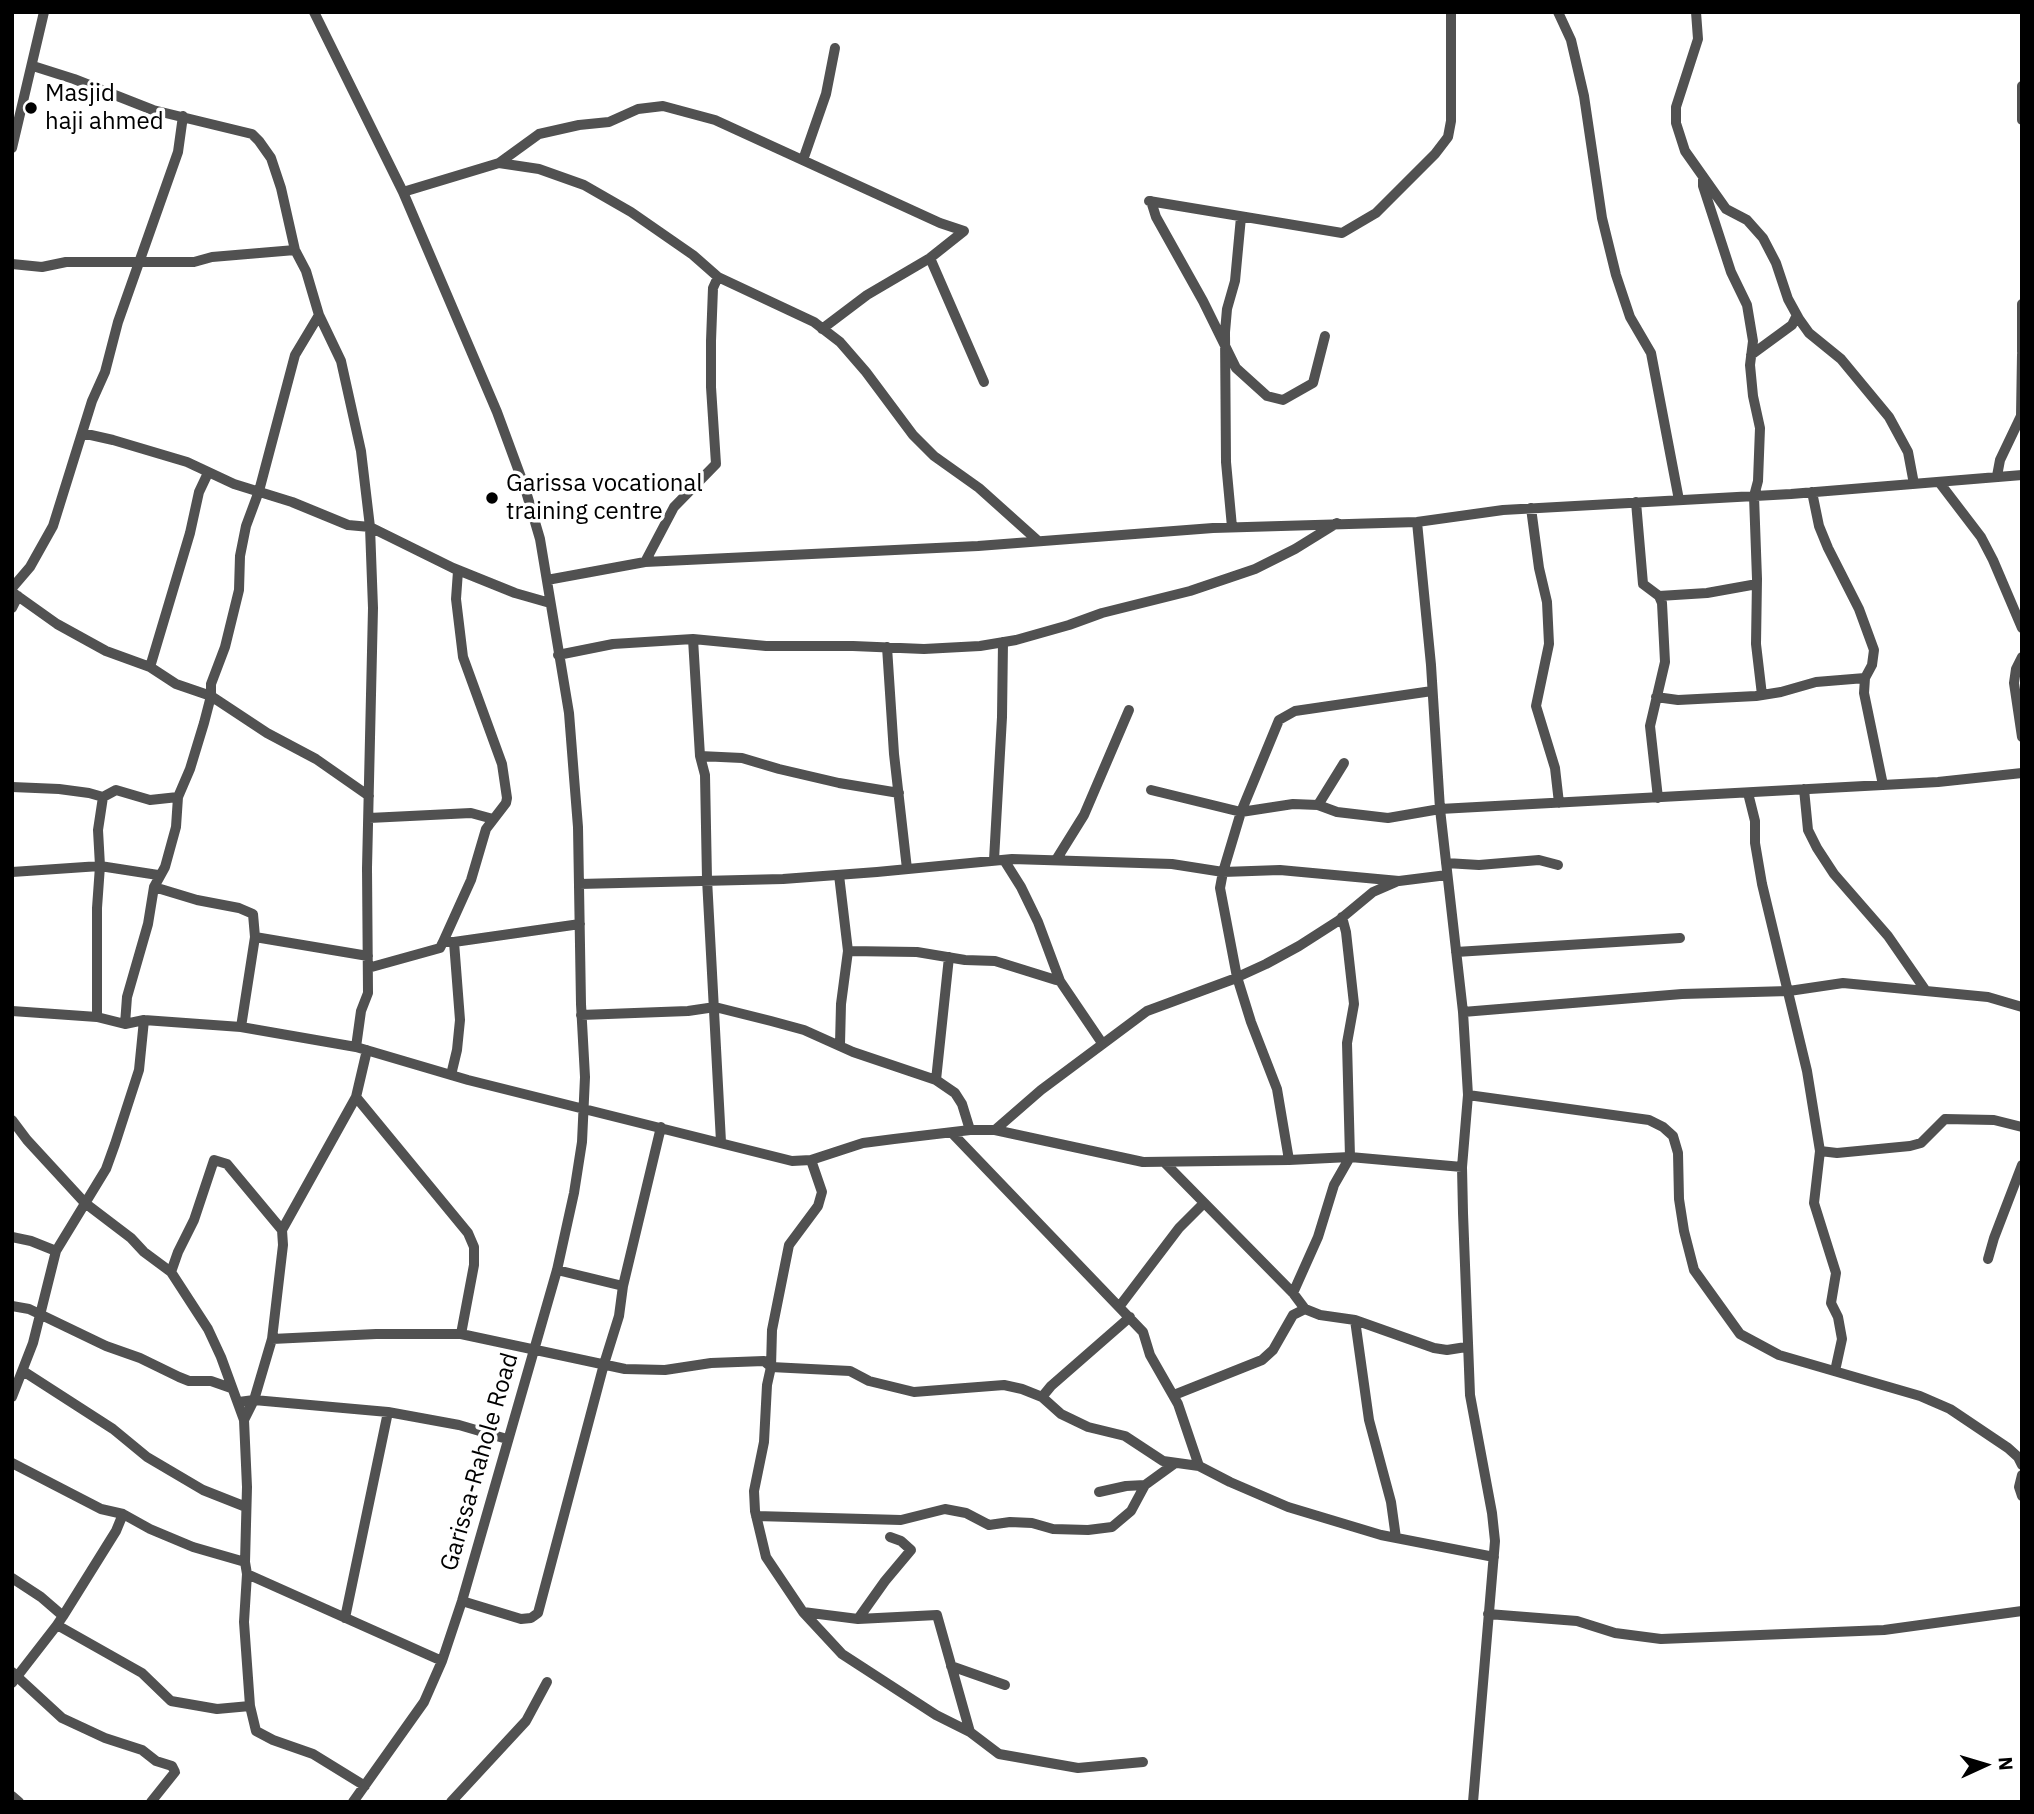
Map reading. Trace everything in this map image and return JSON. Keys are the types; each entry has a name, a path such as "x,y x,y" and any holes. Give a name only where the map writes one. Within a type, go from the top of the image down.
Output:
{"street":[{"path":"12,148 44,12"},
{"name":"Garissa-Rahole Road","path":"314,12 403,192 501,425 536,526 570,726 578,827 584,1109 574,1193 557,1270 462,1601 442,1661 424,1702 353,1802"},
{"path":"1325,335 1314,383 1283,400 1268,396 1236,368 1150,201 1342,233 1376,213 1448,137 1451,121 1451,12"},
{"path":"1558,12 1571,40 1584,96 1602,218 1616,275 1630,317 1651,353 1679,500"},
{"path":"1696,12 1698,39 1676,107 1676,123 1685,150 1726,209 1747,220 1763,238 1776,263 1788,299 1810,333 1841,359 1889,416 1908,452 1914,484"},
{"path":"803,160 826,94 835,48"},
{"path":"33,66 153,110 252,134 271,158 281,188 295,250 306,271 319,315 341,361 361,451 370,527 373,608 369,968 368,993 361,1011 356,1047"},
{"path":"2022,86 2022,120"},
{"path":"403,192 499,163 539,134 579,125 609,122 638,109 663,106 715,120 940,223 964,231 930,258 867,295 822,329"},
{"path":"12,608 14,592 53,526 92,401 105,372 118,322 178,152 183,117"},
{"path":"499,163 539,169 583,185 631,212 693,255 718,277 814,322 840,342 913,435 934,456 979,488 1037,540"},
{"path":"1703,176 1703,186 1731,272 1747,305 1753,341 1753,396 1760,428 1758,481 1754,496 1756,644 1762,695"},
{"path":"1232,527 1226,462 1225,346 1227,309 1235,281 1241,217"},
{"path":"12,264 42,267 66,262 194,262 212,257 295,250"},
{"path":"930,258 984,382"},
{"path":"645,562 674,507 716,464 711,341 713,288 718,277"},
{"path":"1997,476 2000,460 2021,416 2022,304"},
{"path":"125,1024 127,997 148,924 154,887 165,867 176,827 178,797 190,769 211,696 211,684 225,647 239,590 240,556 246,526 259,491 295,355 319,315"},
{"path":"1751,355 1792,325 1797,315"},
{"path":"82,433 113,439 166,456 348,525 370,527 458,570 515,593 550,603"},
{"path":"150,667 190,533 199,492 208,473"},
{"path":"547,580 645,562 978,546 1232,527 1417,522 1531,508 1754,496 2022,475"},
{"path":"1939,482 1981,537 2022,628"},
{"path":"1812,492 1819,526 1859,609 1874,650 1872,665 1865,678 1864,693 1882,785"},
{"path":"1636,502 1643,584 1659,596 1662,603 1664,662 1650,726 1658,798"},
{"path":"1531,508 1539,568 1547,602 1549,644 1536,706 1555,768 1559,803"},
{"path":"1417,522 1440,809 1463,1012 1468,1095 1462,1167 1466,1347 1470,1395 1496,1541 1473,1802"},
{"path":"558,655 613,644 693,639 766,646 924,649 1003,642 1226,580 1295,549 1338,523"},
{"path":"369,968 440,948 471,880 486,829 506,803 502,764 463,657 456,599 458,570"},
{"path":"1659,596 1707,593 1757,584"},
{"path":"14,592 57,624 106,651 150,667 176,684 211,696 369,796"},
{"path":"693,639 700,756 705,775 707,880 721,1142"},
{"path":"1003,642 999,860 1021,887 1038,922 1060,981 1102,1043"},
{"path":"887,647 907,869"},
{"path":"2022,657 2014,683 2022,737"},
{"path":"1656,697 1705,699 1762,695 1816,682 1865,678"},
{"path":"1289,1160 1277,1089 1237,977 1220,888 1241,812 1279,720 1295,712 1432,691"},
{"path":"1056,860 1084,815 1129,710"},
{"path":"700,756 742,758 839,783 899,793"},
{"path":"1318,805 1344,763"},
{"path":"1151,790 1241,812 1293,804 1318,805 1337,812 1388,818 1440,809 1938,782 2022,773"},
{"path":"12,787 59,789 103,797 116,790 150,800 178,797"},
{"path":"1804,789 1808,830 1817,848 1834,874 1888,936 1926,990"},
{"path":"1748,793 1755,821 1755,843 1762,884 1807,1071 1820,1152 1814,1203 1836,1273 1830,1303 1838,1317 1842,1339 1835,1371"},
{"path":"97,1017 97,908 100,866 97,830 103,797"},
{"path":"369,818 471,813 493,818"},
{"path":"579,884 839,875 999,860 1172,864 1223,872 1280,870 1399,881 1447,875"},
{"path":"1446,863 1479,865 1539,860 1558,865"},
{"path":"12,872 100,866 158,876"},
{"path":"839,875 848,951 841,1004 840,1044"},
{"path":"995,1130 1041,1090 1147,1011 1237,977 1299,946 1373,892 1399,881"},
{"path":"154,887 197,900 239,908 253,915 255,937 241,1027"},
{"path":"1293,1293 1318,1237 1334,1185 1350,1157 1347,1043 1354,1004 1342,917"},
{"path":"443,942 454,943 580,924"},
{"path":"255,937 368,956"},
{"path":"1456,952 1680,938"},
{"path":"451,1075 460,1020 454,943"},
{"path":"848,951 880,950 995,961 1060,981"},
{"path":"936,1080 949,957"},
{"path":"1463,1012 1682,994 1788,991 1843,984 1926,990 1988,998 2022,1007"},
{"path":"581,1016 688,1011 715,1007 804,1030 853,1052 936,1080 955,1093 962,1104 970,1130"},
{"path":"12,1011 97,1017 125,1024 144,1020 241,1027 356,1047 451,1075 792,1161 811,1160 863,1143 970,1130 995,1130 1143,1162 1350,1157 1462,1167"},
{"path":"12,1396 41,1316 56,1251 106,1168 115,1144 139,1070 144,1020"},
{"path":"244,1420 254,1400 272,1339 283,1245 282,1230 356,1097 367,1050"},
{"path":"1468,1095 1649,1120 1663,1127 1673,1136 1678,1153 1679,1199 1684,1231 1695,1270 1740,1334 1780,1355 1920,1396 1950,1409 2008,1448 2022,1465"},
{"path":"356,1097 468,1233 474,1247 474,1265 461,1334"},
{"path":"1820,1152 1837,1153 1910,1146 1921,1143 1945,1119 1994,1119 2022,1127"},
{"path":"12,1120 85,1203 171,1272 208,1329 244,1420 247,1574 244,1622 250,1706 256,1731 273,1741 313,1754 365,1786"},
{"path":"462,1601 521,1619 531,1618 538,1613 619,1316 623,1286 661,1128"},
{"path":"952,1133 1143,1332 1150,1355 1174,1395 1199,1466"},
{"path":"171,1272 194,1220 214,1160 227,1164 282,1230"},
{"path":"811,1160 822,1192 818,1206 789,1245 772,1330 764,1443 754,1491 756,1516 766,1557 803,1612 842,1654 936,1715 970,1732 999,1754 1077,1768 1143,1762"},
{"path":"1165,1163 1305,1308 1320,1315 1355,1320 1434,1348 1447,1350 1466,1347"},
{"path":"1988,1259 2022,1166"},
{"path":"1119,1307 1179,1228 1204,1203"},
{"path":"12,1237 56,1251"},
{"path":"557,1270 623,1286"},
{"path":"12,1306 29,1309 178,1377 190,1381 211,1381 231,1388"},
{"path":"1174,1395 1262,1360 1273,1350 1293,1315 1305,1308"},
{"path":"1042,1397 1130,1317"},
{"path":"1355,1320 1369,1420 1391,1502 1395,1538"},
{"path":"272,1339 388,1333 461,1334 625,1369 665,1370 711,1363 764,1361 771,1367 850,1371 869,1381 914,1392 1004,1385 1042,1397 1061,1414 1088,1427 1125,1436 1163,1461 1199,1466 1288,1507 1395,1538 1494,1558"},
{"path":"23,1371 113,1429 147,1457 203,1490 246,1507"},
{"path":"239,1402 254,1400 388,1412 459,1425 507,1439"},
{"path":"345,1618 388,1412"},
{"path":"12,1462 101,1510 123,1514 193,1547 245,1562"},
{"path":"756,1516 901,1520 945,1509 966,1513 989,1525 1021,1522 1053,1529 1088,1530 1112,1527 1132,1511 1144,1485 1174,1464"},
{"path":"2022,1475 2019,1487 2022,1496"},
{"path":"1099,1492 1144,1485"},
{"path":"123,1514 116,1531 57,1625 14,1677 62,1717 104,1738 142,1750 156,1761 172,1766 175,1772 151,1802"},
{"path":"859,1619 885,1581 911,1550 901,1541 890,1537"},
{"path":"247,1574 442,1661"},
{"path":"12,1578 63,1616"},
{"path":"1488,1614 1577,1621 1615,1633 1661,1639 1884,1630 2022,1611"},
{"path":"803,1612 859,1619 937,1615 970,1732"},
{"path":"57,1625 142,1673 171,1701 217,1709 250,1706"},
{"path":"951,1666 1005,1685"},
{"path":"451,1802 526,1721 547,1682"},
{"path":"12,1796 19,1802"}],"place":[{"name":"Masjid haji ahmed","path":"31,108"},
{"name":"Garissa vocational training centre","path":"492,498"}]}
